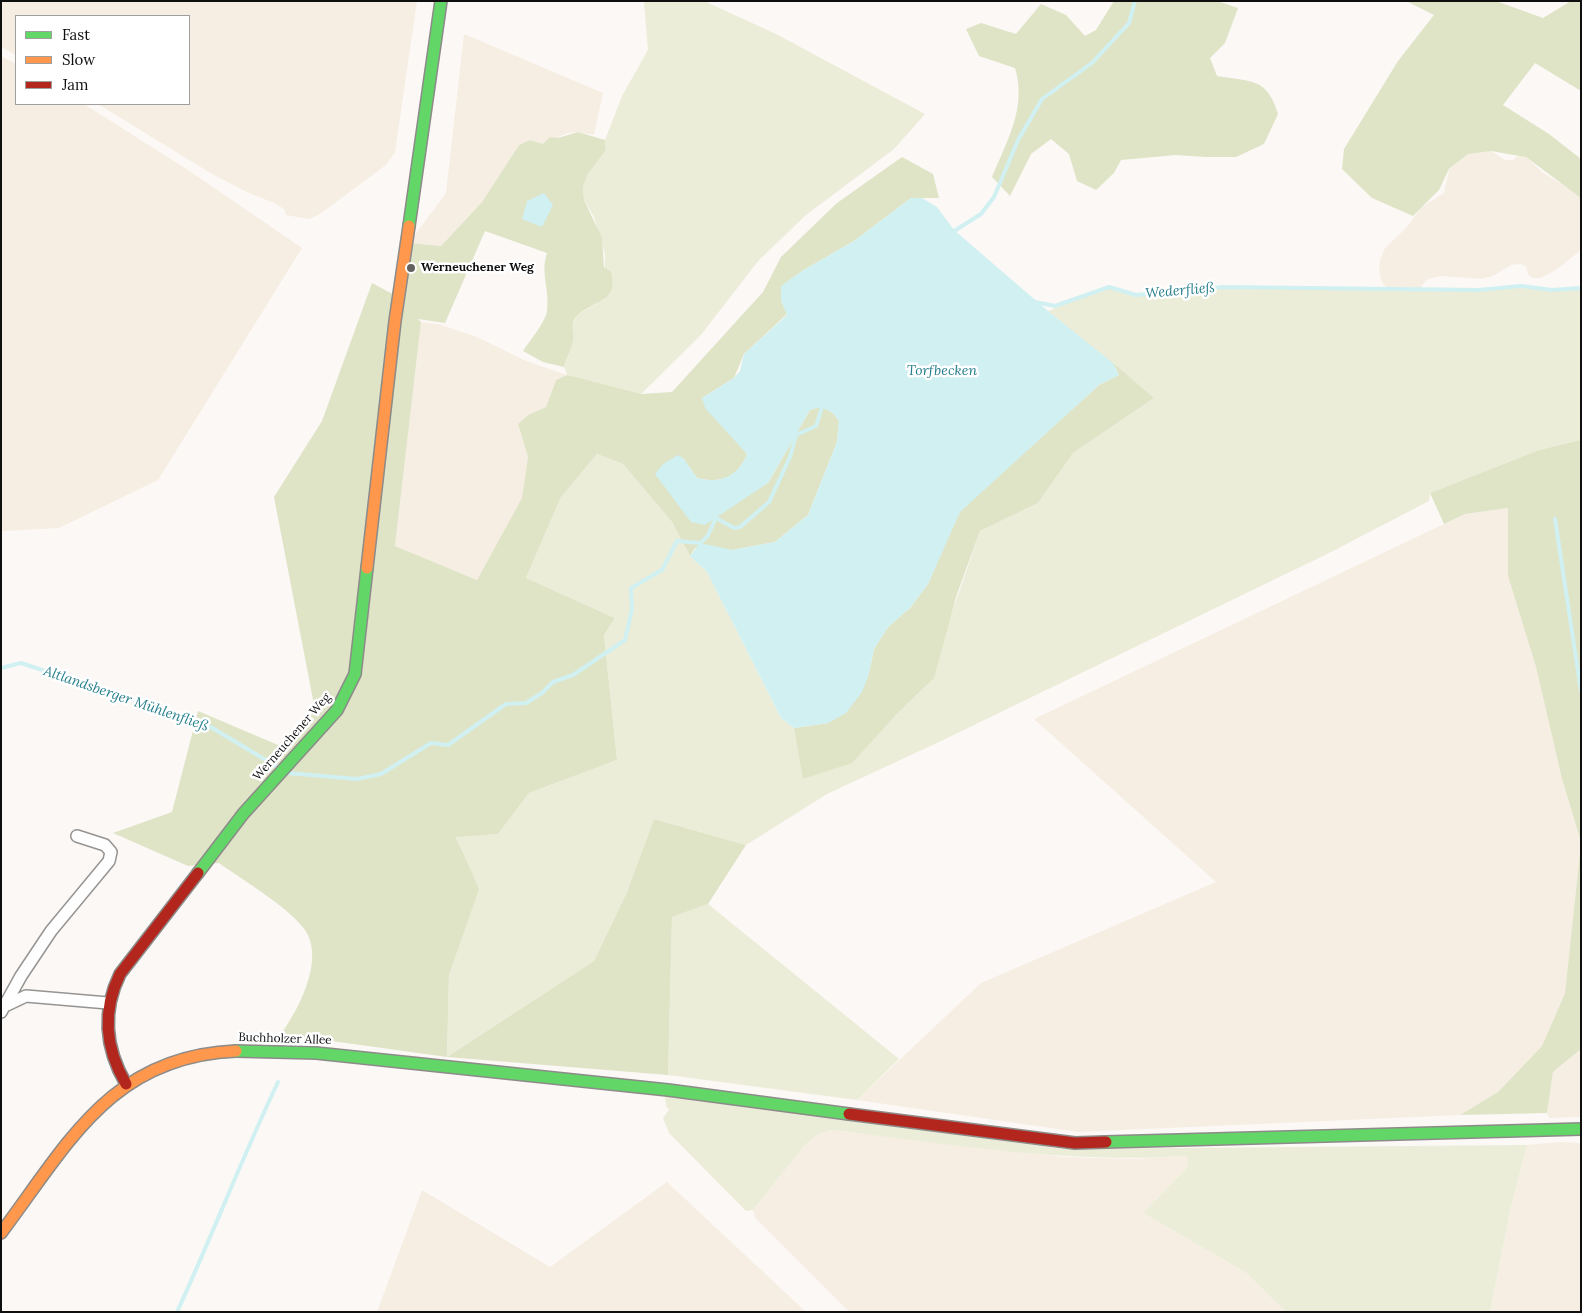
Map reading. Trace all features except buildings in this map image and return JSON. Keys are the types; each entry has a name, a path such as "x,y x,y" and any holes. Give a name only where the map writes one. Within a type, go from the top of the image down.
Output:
{"street":[{"name":"Werneuchener Weg","path":"126,1084 116,1070 112,1054 108,1003 111,990 133,955 212,852 287,763 337,710 347,694 354,674 395,321 441,1"},
{"path":"4,1008 21,976 51,931 109,861 111,852 105,844 77,836"},
{"path":"4,1008 26,996 108,1003"},
{"name":"Buchholzer Allee","path":"1,1233 84,1123 100,1104 126,1084 148,1072 196,1055 254,1050 316,1053 612,1084 1075,1143 1581,1129"}],"shaded area":[{"path":"1,1 417,1 395,152 386,165 320,214 309,219 286,215 284,209 274,203 249,193 212,174 100,105 190,105 190,15 15,15 15,54 1,47"},
{"path":"464,34 603,93 594,135 578,132 568,133 543,144 530,140 519,145 482,202 441,246 409,243 446,193"},
{"path":"1,56 15,63 15,105 86,105 191,172 302,248 158,480 59,528 1,531"},
{"path":"1475,148 1491,151 1505,160 1513,160 1519,155 1526,157 1543,173 1581,196 1581,250 1556,270 1540,278 1532,278 1528,274 1526,266 1521,264 1511,265 1493,276 1481,279 1442,276 1428,279 1422,285 1422,290 1393,292 1382,282 1379,271 1380,261 1385,248 1406,228 1422,207 1444,193 1449,170"},
{"path":"421,322 438,324 477,337 526,361 567,375 556,380 546,407 528,415 518,424 528,457 522,499 477,580 395,546"},
{"path":"1508,508 1508,576 1536,667 1562,779 1581,843 1565,993 1542,1046 1498,1092 1460,1115 1078,1132 857,1100 981,983 1216,882 1034,719 1465,514"},
{"path":"1581,1049 1581,1117 1549,1118 1547,1113 1553,1072"},
{"path":"832,1130 1064,1157 1132,1159 1185,1156 1188,1160 1186,1169 1143,1213 1245,1272 1286,1312 849,1312 755,1218 753,1210 806,1144 819,1134"},
{"path":"1559,1142 1581,1143 1581,1312 1490,1312 1510,1211 1527,1145"},
{"path":"667,1182 806,1312 377,1312 422,1190 550,1267"}],"green space":[{"path":"647,1 704,1 776,34 925,114 894,149 806,215 759,260 700,336 641,394 629,395 567,375 564,367 573,343 573,323 578,314 605,299 605,254 594,217 584,200 583,187 588,174 606,150 605,140 622,96 648,50 644,3"},
{"path":"1114,1 1217,1 1238,8 1225,43 1210,58 1217,76 1256,83 1269,93 1278,114 1264,144 1236,157 1176,155 1121,160 1114,173 1096,190 1077,181 1069,154 1051,139 1031,154 1010,196 992,177 1014,124 1017,110 1019,96 1015,68 979,56 966,29 981,23 1016,34 1041,4 1066,15 1085,36 1096,30"},
{"path":"1406,1 1496,1 1543,18 1571,1 1581,1 1581,91 1535,63 1503,105 1549,134 1581,159 1581,198 1526,157 1491,151 1468,154 1449,169 1439,190 1413,216 1372,198 1342,169 1344,149 1398,61 1434,15"},
{"path":"578,132 605,140 606,150 588,174 583,187 584,200 602,238 604,267 611,272 613,284 605,298 577,316 573,323 573,342 564,367 543,362 523,351 541,326 547,311 548,303 544,268 547,253 485,231 445,323 418,319 421,322 395,546 477,580 522,498 528,457 518,424 528,415 546,407 556,380 567,375 641,394 672,392 763,292 781,257 837,203 902,157 933,174 939,198 911,198 854,241 802,271 782,286 781,300 787,314 744,354 734,378 702,398 747,454 743,462 728,477 706,480 697,478 683,458 691,522 768,483 810,410 821,406 833,413 839,421 837,442 808,515 775,542 732,550 695,548 690,556 672,522 623,464 597,454 561,497 526,578 615,618 604,635 617,760 529,793 498,834 456,837 479,889 449,975 447,1057 281,1034 301,1000 310,973 312,947 308,935 302,926 281,906 219,863 188,866 113,833 172,812 198,711 278,745 315,710 274,497 322,421 372,283 400,298 409,243 441,246 482,202 519,145 530,140 543,144 550,137 558,138"},
{"path":"1521,286 1552,290 1581,288 1581,440 1539,450 1430,493 1429,501 1329,553 941,741 827,794 746,845 654,819 627,892 594,961 447,1057 449,975 478,889 456,836 498,834 529,793 617,760 604,635 615,618 526,578 561,497 597,454 623,464 672,522 690,556 707,572 781,718 794,728 804,779 894,717 927,685 980,531 1038,503 1073,453 1154,398 1048,311 1109,287 1136,295 1224,287 1478,290"},
{"path":"1113,363 1154,398 1073,453 1038,503 980,531 957,594 934,678 894,717 852,763 803,779 794,728 828,723 868,677 874,649 888,627 910,608 928,584 959,512 1099,385 1119,375"},
{"path":"1581,440 1581,842 1562,779 1536,667 1508,576 1508,508 1465,514 1444,524 1430,493 1539,450"},
{"path":"654,819 746,845 708,904 672,917 668,1075 447,1057 594,961 627,892"},
{"path":"1581,843 1581,1049 1553,1072 1547,1113 1460,1115 1498,1092 1542,1046 1565,993"},
{"path":"708,904 899,1059 857,1100 668,1075 672,917"},
{"path":"665,1095 1064,1149 1527,1145 1510,1211 1490,1312 1286,1312 1245,1272 1143,1213 1186,1169 1188,1160 1185,1156 1141,1158 1052,1155 832,1130 819,1134 806,1144 753,1210 746,1211 669,1133 663,1118 669,1110 666,1106"}],"water":[{"path":"544,193 553,205 542,227 522,219 527,201"},
{"name":"Torfbecken","path":"911,198 922,198 937,207 954,230 1048,311 1113,363 1119,375 1099,385 960,512 928,584 910,608 888,627 874,649 868,677 862,692 846,713 828,723 794,728 781,718 707,572 690,556 700,543 732,550 775,542 808,515 837,442 839,421 833,413 821,407 810,410 768,483 705,525 691,522 655,474 663,464 678,455 683,458 697,478 705,480 727,477 739,468 747,454 705,408 702,398 734,378 740,371 744,354 787,315 781,300 781,286 802,271 854,241"}],"waterway":[{"path":"951,233 981,214 994,197 1018,140 1042,99 1092,63 1129,23 1135,1"},
{"name":"Wederfließ","path":"1035,302 1055,306 1109,287 1136,295 1224,287 1478,290 1521,286 1552,290 1581,288"},
{"name":"Altlandsberger Mühlenfließ","path":"287,773 357,779 381,774 431,743 448,745 506,704 526,703 542,693 553,682 573,675 625,640 632,609 631,588 662,570 677,541 700,543 707,537 716,518 734,528 740,527 769,502 790,457 796,435 816,426 823,404"},
{"path":"1555,519 1581,691"},
{"name":"Altlandsberger Mühlenfließ","path":"1,668 21,663 204,723 279,768"},
{"path":"177,1312 278,1082"}],"traffic: fast":[{"path":"409,226 441,1"},
{"path":"198,873 243,814 337,710 355,674 367,568"},
{"path":"236,1051 316,1053 668,1090 849,1114"},
{"path":"1106,1142 1581,1129"}],"traffic: slow":[{"path":"367,568 395,321 409,226"},
{"path":"1,1233 72,1138 97,1110 124,1087 156,1069 193,1057 236,1051"}],"traffic: jam":[{"path":"126,1084 114,1057 108,1029 110,1002 114,988 120,974 198,873"},
{"path":"849,1114 1075,1143 1106,1142"}],"place":[{"name":"Werneuchener Weg","path":"411,268"}]}
